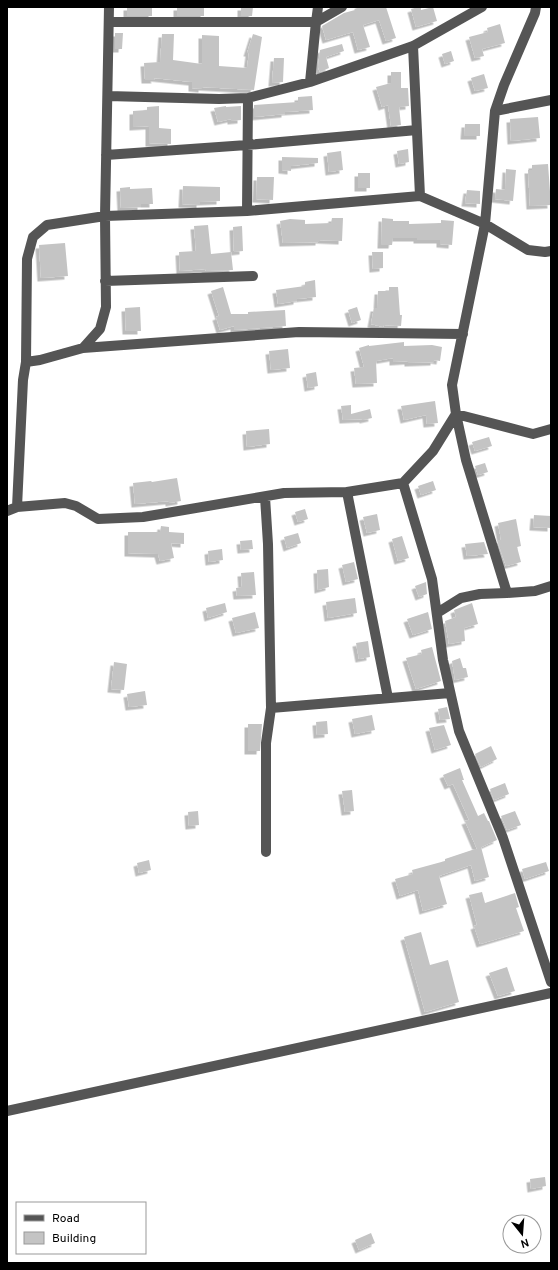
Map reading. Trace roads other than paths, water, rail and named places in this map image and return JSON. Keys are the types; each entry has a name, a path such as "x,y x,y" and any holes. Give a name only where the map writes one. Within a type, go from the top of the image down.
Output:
{"street":[{"path":"83,348 100,329 106,307 105,216 109,7"},
{"path":"310,82 318,7"},
{"path":"109,22 316,22 342,7"},
{"path":"108,96 219,99 248,98 310,82 413,46 482,7"},
{"path":"507,593 466,460 456,414 452,385 485,224 495,111 504,84 535,13 536,7"},
{"path":"413,46 420,196"},
{"path":"247,211 248,98"},
{"path":"495,111 551,100"},
{"path":"106,155 247,145 417,130"},
{"path":"456,414 433,451 403,483 347,492 284,493 143,517 98,519 76,506 65,503 12,509 23,380 26,362 27,259 33,237 47,225 105,216 247,211 420,196 485,224 528,250 545,252 551,251"},
{"path":"105,281 253,276"},
{"path":"26,362 40,360 83,348 299,332 463,334"},
{"path":"456,414 533,434 551,429"},
{"path":"403,483 432,579 442,660 459,731 503,838 551,982"},
{"path":"347,492 388,698"},
{"path":"265,497 268,544 271,708 266,743 266,852"},
{"path":"437,613 461,598 480,594 535,591 551,586"},
{"path":"271,708 450,693"},
{"path":"7,1111 551,993"}]}
